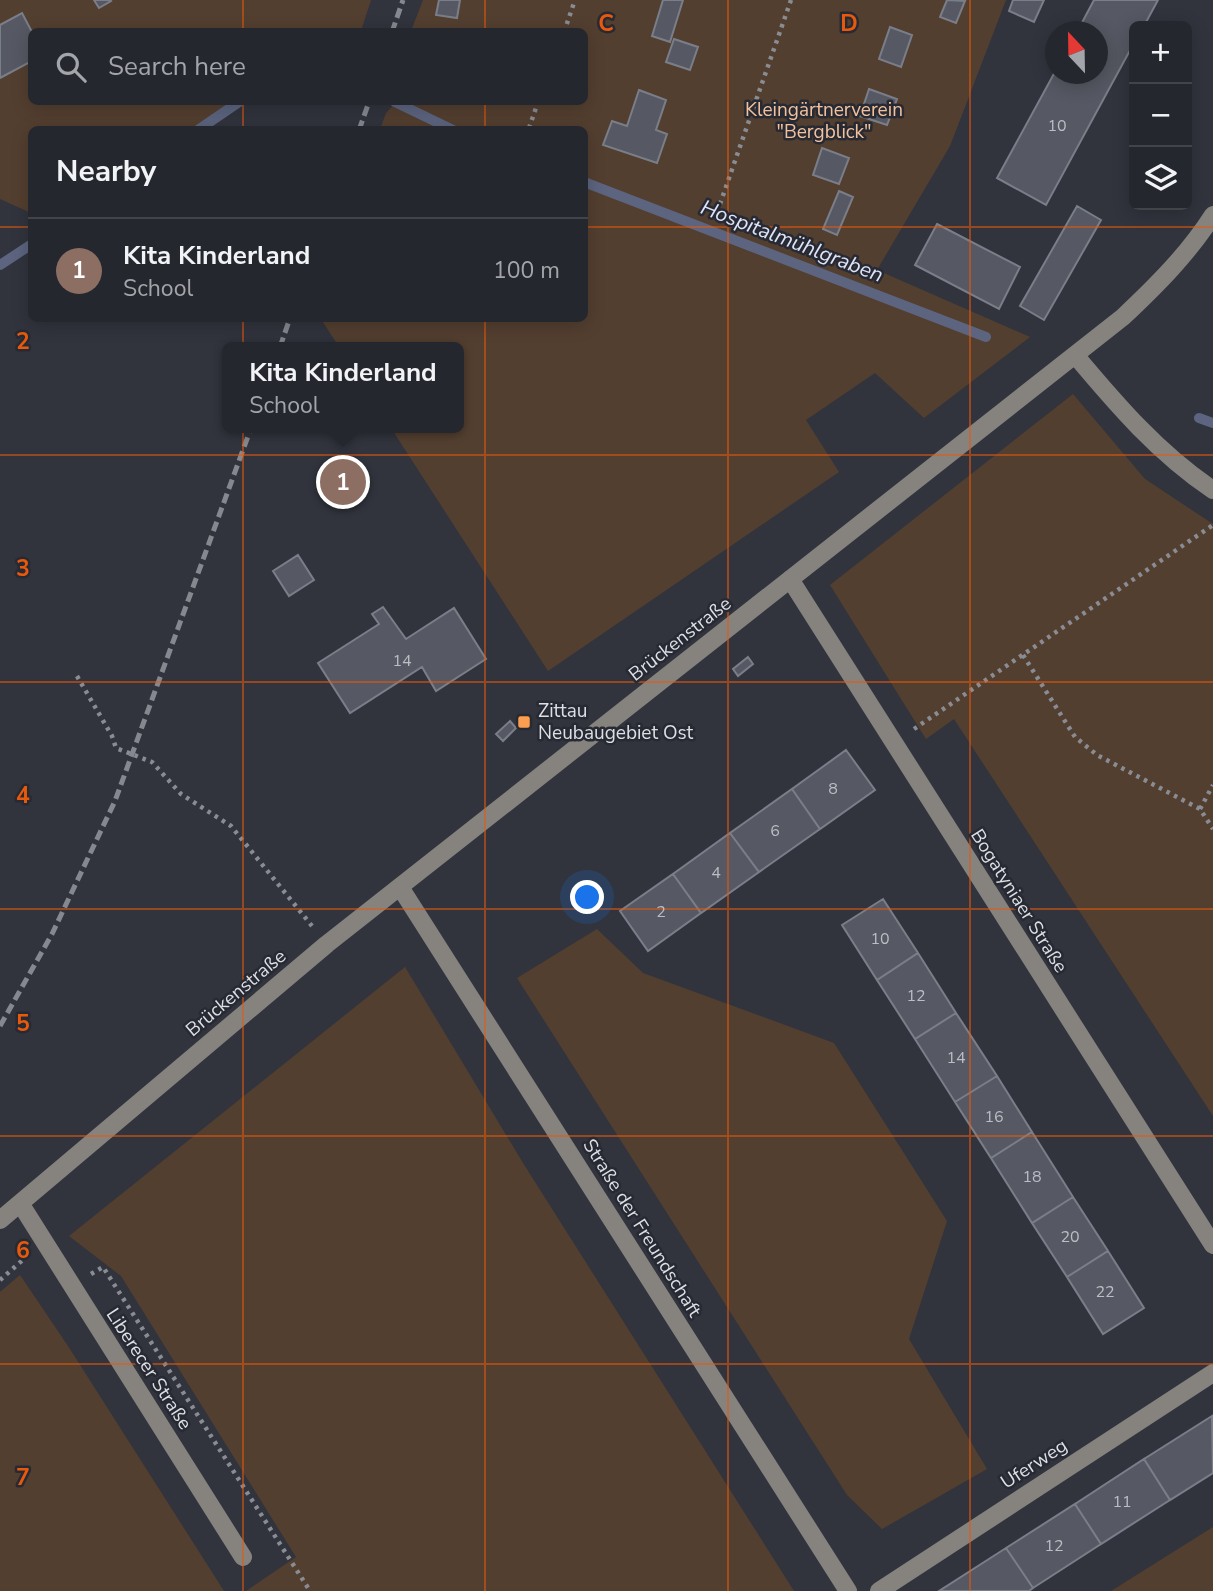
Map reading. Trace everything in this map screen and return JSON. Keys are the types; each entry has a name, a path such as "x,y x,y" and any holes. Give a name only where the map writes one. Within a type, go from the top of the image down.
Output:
{"street":[{"name":"Brückenstraße","path":"0,1220 327,944 1123,317 1162,280 1197,239 1213,215"},
{"path":"1074,355 1141,431 1165,454 1213,490"},
{"name":"Bogatyniaer Straße","path":"790,579 1213,1245"},
{"name":"Straße der Freundschaft","path":"400,887 848,1591"},
{"name":"Liberecer Straße","path":"20,1203 243,1557"},
{"name":"Uferweg","path":"879,1591 1213,1373"}],"path":[{"path":"565,28 575,0"},
{"path":"720,204 791,0"},
{"path":"530,126 537,105"},
{"path":"893,743 1213,525"},
{"path":"1023,655 1075,737 1097,755 1200,809 1213,830"},
{"path":"77,676 112,736 116,748 152,762 181,794 231,826 327,944"},
{"path":"1200,809 1213,785"},
{"path":"0,1280 44,1241"},
{"path":"71,1285 103,1267 310,1591"}],"green space":[{"path":"0,0 371,0 362,28 28,28 28,105 239,105 202,126 28,126 28,212 0,199"},
{"name":"Kleingärtnerverein \"Bergblick\"","path":"423,0 1006,0 950,146 877,270 1030,337 924,418 875,373 806,420 839,472 548,671 394,433 464,433 464,342 336,342 323,322 588,322 588,126 381,126 386,113 393,105 588,105 588,28 412,28"},
{"path":"1073,394 1145,479 1213,524 1213,1116 954,719 926,739 830,585"},
{"path":"597,929 643,973 834,1043 947,1221 909,1339 987,1469 882,1529 847,1495 517,978"},
{"path":"405,967 523,1163 794,1591 246,1591 296,1557 121,1276 69,1236"},
{"path":"20,1275 224,1591 0,1591 0,1292"},
{"path":"1213,1527 1213,1591 1111,1591"}],"building":[{"path":"94,0 110,0 111,1 99,8"},
{"path":"439,0 460,0 457,18 436,15"},
{"path":"663,0 683,0 670,42 652,36"},
{"path":"947,0 965,1 956,23 940,17"},
{"path":"1013,0 1044,0 1034,22 1009,11"},
{"path":"1094,0 1158,0 1147,21 1129,21 1129,52 1046,205 997,178 1048,84 1108,84 1108,21 1083,21"},
{"path":"22,13 30,28 28,63 0,78 0,25"},
{"path":"890,27 912,35 901,67 879,59"},
{"path":"674,39 698,47 690,70 666,62"},
{"path":"869,89 897,99 887,125 860,116"},
{"path":"639,90 666,100 656,130 667,134 657,163 603,145 612,121 627,126"},
{"path":"822,148 849,158 839,184 813,175"},
{"path":"839,191 853,197 837,235 823,229"},
{"path":"1077,206 1101,220 1044,320 1020,306"},
{"path":"937,224 1020,267 999,309 915,265"},
{"path":"298,555 314,580 289,596 273,571"},
{"path":"383,607 406,639 454,608 486,659 436,691 422,667 350,713 318,663 379,624 372,614"},
{"path":"748,657 753,664 738,676 733,669"},
{"path":"510,721 516,728 503,741 496,734"},
{"path":"846,750 875,790 820,829 792,789"},
{"path":"792,789 820,829 759,872 730,833"},
{"path":"730,833 759,872 701,913 673,874"},
{"path":"673,874 701,913 648,951 620,911"},
{"path":"883,899 918,953 877,980 842,925"},
{"path":"918,953 956,1013 915,1039 877,980"},
{"path":"956,1013 997,1076 955,1102 915,1039"},
{"path":"997,1076 1032,1132 991,1158 955,1102"},
{"path":"1032,1132 1073,1197 1032,1223 991,1158"},
{"path":"1073,1197 1108,1251 1067,1277 1032,1223"},
{"path":"1108,1251 1144,1308 1103,1334 1067,1277"},
{"path":"1212,1416 1213,1473 1170,1500 1144,1459"},
{"path":"1144,1459 1170,1500 1101,1544 1075,1504"},
{"path":"1075,1504 1101,1544 1033,1588 1006,1548"},
{"path":"1006,1548 1033,1588 1029,1591 939,1591"}],"waterway":[{"name":"Hospitalmühlgraben","path":"204,126 235,105"},
{"name":"Hospitalmühlgraben","path":"401,105 445,126"},
{"name":"Hospitalmühlgraben","path":"588,184 986,337"},
{"name":"Hospitalmühlgraben","path":"0,265 28,247"},
{"name":"Hospitalmühlgraben","path":"1199,418 1213,423"}],"railway":[{"path":"393,28 403,0"},
{"path":"360,126 368,105"},
{"path":"282,342 289,322"},
{"path":"0,1026 52,934 115,801 249,433"}],"place":[{"name":"Kita Kinderland","path":"343,482"},
{"name":"Zittau Neubaugebiet Ost","path":"524,722"}]}
